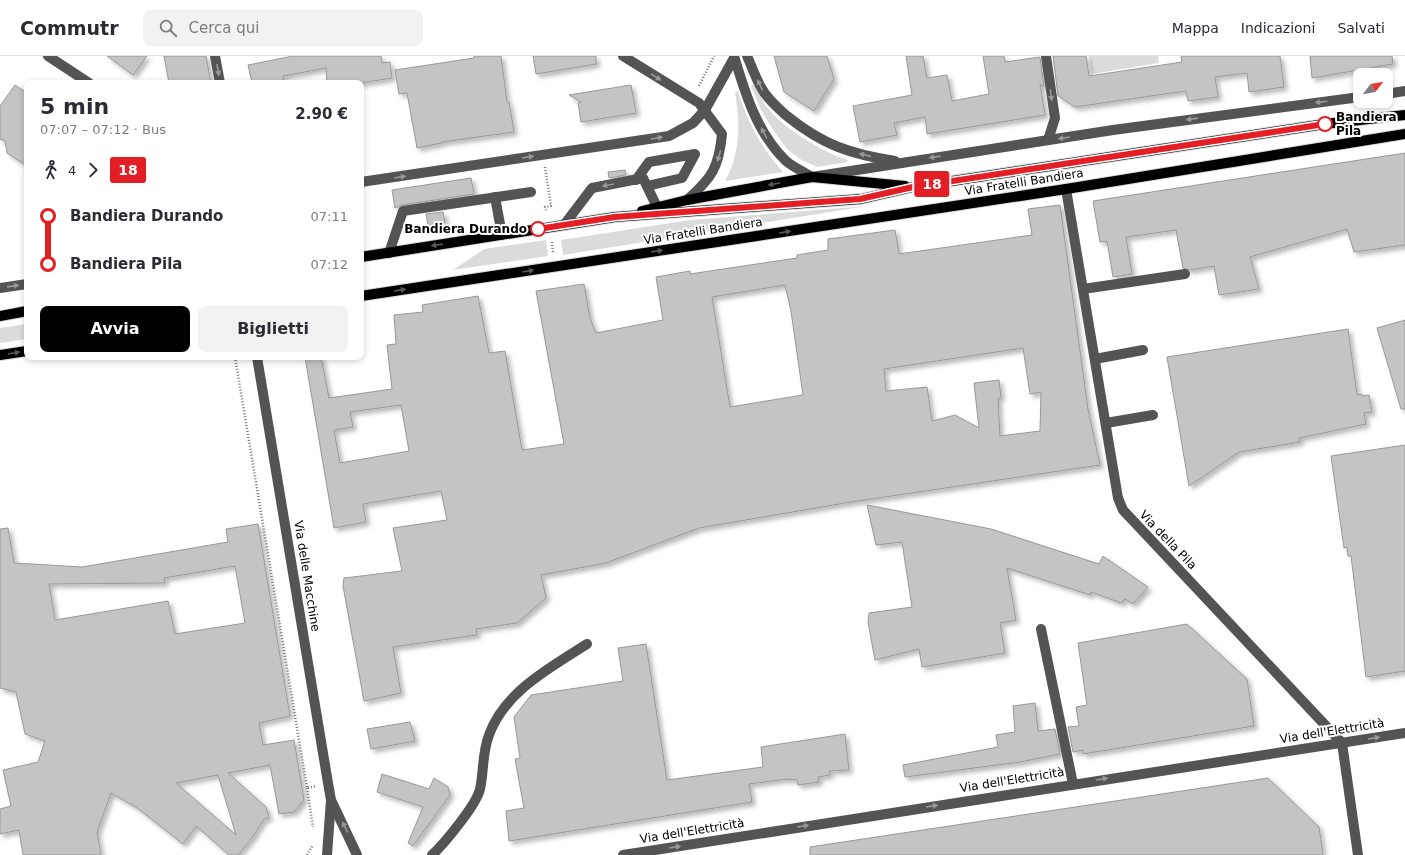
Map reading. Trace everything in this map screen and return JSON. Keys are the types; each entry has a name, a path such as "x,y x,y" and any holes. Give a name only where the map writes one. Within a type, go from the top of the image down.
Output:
{"main road":[{"name":"Via Fratelli Bandiera","path":"615,217 860,199 913,187 1325,124 1405,114"},
{"name":"Via Fratelli Bandiera","path":"364,296 1066,189 1405,134"},
{"name":"Via Fratelli Bandiera","path":"364,256 615,217 687,200 812,178 913,187"},
{"path":"0,316 24,312"},
{"path":"0,355 24,351"}],"street":[{"path":"48,56 84,80"},
{"path":"215,56 219,80"},
{"path":"623,56 699,103 722,134 720,158 705,184 687,200"},
{"path":"747,56 763,90 775,106 820,140 846,151 903,162"},
{"path":"1046,56 1055,118 1048,140"},
{"path":"364,182 669,136 692,123 705,110 734,57"},
{"path":"734,57 753,112 766,138 787,161 812,178"},
{"path":"1393,93 1405,91"},
{"name":"Via Fratelli Bandiera","path":"812,178 903,162 1048,140 1353,98"},
{"path":"636,180 649,162 695,154 682,178 647,186"},
{"path":"564,225 592,188 643,178 657,207"},
{"name":"Via della Pila","path":"1066,189 1118,498 1123,510 1342,743"},
{"path":"389,252 403,211 531,192"},
{"path":"495,197 502,235"},
{"path":"1083,289 1185,274"},
{"path":"0,288 24,284"},
{"path":"1095,360 1143,350"},
{"name":"Via delle Macchine","path":"258,360 332,800 327,855"},
{"path":"1106,423 1153,415"},
{"path":"1041,629 1073,784"},
{"path":"432,855 451,834 479,794 489,735 502,712 529,683 587,644"},
{"name":"Via dell'Elettricità","path":"623,855 1405,733"},
{"path":"1342,743 1358,855"},
{"name":"Via delle Macchine","path":"332,800 357,855"}],"path":[{"path":"544,163 551,206 546,207 546,210"},
{"path":"552,242 554,257"},
{"path":"236,360 314,829"},
{"path":"307,788 317,785"},
{"path":"307,855 313,844"}],"shaded area":[{"path":"1089,56 1158,56 1159,63 1092,74"},
{"path":"754,84 764,103 780,121 825,151 847,160 848,162 817,167 800,159 787,149 762,112 751,86"},
{"path":"738,91 750,124 761,144 783,172 725,181 737,148 738,115 735,92"},
{"path":"867,206 563,255 561,240 690,220"},
{"path":"546,240 548,256 453,270 484,249"},
{"path":"24,324 24,339 0,343 0,328"}],"building":[{"path":"107,56 147,56 133,75"},
{"path":"164,56 206,56 210,80 168,80"},
{"path":"293,56 381,56 382,63 390,62 392,78 364,82 364,80 327,80 326,68 283,76 284,80 251,80 248,65"},
{"path":"474,56 501,56 507,102 509,102 514,132 442,142 417,148 407,93 399,94 395,70 474,58"},
{"path":"533,56 596,56 596,64 536,74"},
{"path":"774,56 827,56 834,79 814,111 784,92"},
{"path":"906,56 923,56 927,78 947,75 952,101 989,94 983,56 1004,56 1005,62 1040,57 1044,87 1040,84 1045,115 927,134 925,117 894,123 897,135 860,142 853,106 912,95"},
{"path":"1053,56 1086,56 1089,76 1182,62 1181,56 1280,56 1284,87 1249,92 1247,73 1215,77 1218,97 1188,101 1186,91 1075,107 1058,96"},
{"path":"1310,56 1392,56 1393,64 1370,68 1353,68 1353,71 1312,78"},
{"path":"15,85 24,91 24,164 7,153 5,141 0,139 0,106"},
{"path":"631,85 636,113 581,122 578,103 581,102 569,95"},
{"path":"1405,153 1405,245 1354,252 1347,229 1250,257 1259,289 1219,295 1214,266 1190,270 1183,268 1176,230 1126,237 1132,274 1113,277 1107,241 1100,242 1093,201"},
{"path":"625,170 626,175 609,178 608,172"},
{"path":"471,178 474,194 402,205 395,208 392,190"},
{"path":"1060,205 1088,409 1100,465 851,502 699,528 606,563 541,575 546,598 517,623 476,629 477,635 393,647 401,693 364,701 343,586 344,578 402,571 393,528 447,520 441,491 363,504 366,522 334,528 306,360 322,360 329,398 392,389 387,345 396,344 394,315 423,312 422,305 478,296 489,353 505,351 522,450 564,444 536,291 584,284 590,318 596,333 663,320 656,277 690,271 690,274 797,258 797,255 828,250 828,239 895,230 899,254 1032,235 1028,209","holes":["785,285 791,311 803,395 730,407 712,297","1023,348 1030,394 1041,392 1040,431 1000,436 998,398 1001,398 999,380 974,383 979,428 955,415 932,421 927,387 886,391 884,369","401,405 409,451 340,463 334,430 353,427 350,412"]},
{"path":"443,212 445,222 428,225 426,214"},
{"path":"1405,320 1405,409 1401,409 1377,328"},
{"path":"1348,329 1357,395 1369,395 1372,412 1364,413 1366,424 1299,438 1300,442 1239,452 1189,486 1167,357"},
{"path":"1405,445 1405,671 1366,677 1351,556 1348,556 1347,547 1344,548 1331,456"},
{"path":"867,505 991,529 1099,564 1103,556 1148,587 1133,604 1125,599 1121,603 1091,592 1090,595 1007,568 1016,620 1000,623 1005,653 922,667 919,649 875,660 868,622 869,613 912,607 902,542 876,545"},
{"path":"258,524 290,716 259,723 263,745 294,740 304,800 294,812 279,814 270,765 228,773 266,807 269,818 264,819 252,838 238,855 229,855 196,826 183,844 137,808 111,793 97,832 101,855 23,855 19,830 0,834 0,809 11,806 3,770 38,762 45,741 25,734 16,692 0,688 0,529 8,528 14,563 82,567 228,542 226,529","holes":["235,566 245,623 175,634 168,601 55,620 49,584 165,583 164,578","218,775 236,835 176,783"]},
{"path":"1187,624 1247,679 1254,726 1083,754 1083,750 1073,752 1068,727 1079,726 1076,707 1087,705 1078,643"},
{"path":"646,644 667,780 763,767 761,747 845,734 849,770 829,771 830,775 818,777 819,782 798,785 797,780 787,779 749,784 752,802 509,841 506,811 524,808 515,759 520,758 514,717 531,695 623,681 618,648"},
{"path":"1035,703 1038,731 1055,729 1060,754 1020,762 905,777 903,765 998,747 996,735 1015,732 1013,706"},
{"path":"410,722 415,741 371,749 367,729"},
{"path":"382,774 429,789 434,778 448,787 450,795 413,846 408,843 423,807 377,792"},
{"path":"1268,778 1319,827 1323,855 810,855 810,847"}],"bus line":[{"name":"18","path":"538,229 615,217 860,199 913,187 1325,124"}],"place":[{"name":"Bandiera Pila","path":"1325,124"},
{"name":"Bandiera Durando","path":"538,229"}]}
